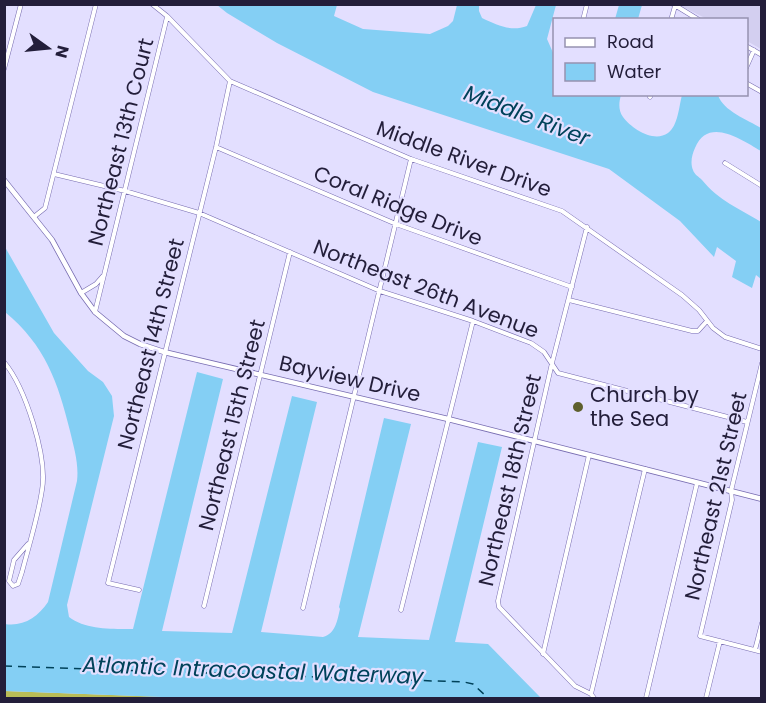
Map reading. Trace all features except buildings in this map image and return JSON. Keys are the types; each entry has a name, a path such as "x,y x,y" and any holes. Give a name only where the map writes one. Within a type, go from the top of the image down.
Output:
{"street":[{"path":"4,69 21,4"},
{"path":"35,216 45,208 96,4"},
{"name":"Middle River Drive","path":"152,4 167,16 230,81 411,159 562,211 682,295 725,337 762,349"},
{"path":"674,5 696,18"},
{"name":"Northeast 13th Court","path":"95,312 167,16"},
{"path":"748,47 762,55"},
{"path":"748,65 754,50"},
{"name":"Northeast 14th Street","path":"140,590 108,583 216,147 230,81"},
{"path":"748,84 762,92"},
{"name":"Coral Ridge Drive","path":"216,147 396,224 572,287"},
{"path":"303,608 411,159"},
{"path":"725,163 762,186"},
{"name":"Northeast 26th Avenue","path":"54,174 125,191 199,213 380,291 473,321 531,343 544,352 558,373 747,422"},
{"name":"Bayview Drive","path":"4,180 52,240 81,293 95,312 124,336 140,344 164,352 448,418 762,499"},
{"name":"Northeast 18th Street","path":"543,654 499,607 498,601 552,363 587,227"},
{"name":"Northeast 15th Street","path":"204,606 290,252"},
{"name":"Northeast 13th Court","path":"81,293 96,284 103,276"},
{"path":"569,300 693,332 707,321"},
{"path":"401,610 473,321"},
{"path":"4,362 28,408 43,468 43,488 20,579 18,584 13,586 9,581 14,560 28,544"},
{"name":"Northeast 21st Street","path":"720,641 700,636 732,500 731,491 762,363"},
{"path":"589,455 543,654 575,686 591,694 594,699"},
{"path":"591,694 645,469"},
{"path":"646,699 697,483"},
{"path":"755,650 762,623"},
{"path":"706,699 720,641 762,652"}],"shaded area":[{"path":"679,5 761,5 761,49 748,42 748,18 705,18"},
{"path":"5,691 194,698 5,698"}],"water":[{"name":"Middle River","path":"217,5 337,5 334,16 363,29 430,34 448,26 453,21 457,5 479,5 482,18 510,28 521,28 527,26 536,5 556,5 547,39 553,53 553,96 621,96 620,112 632,126 650,135 662,136 674,126 682,96 718,96 730,110 761,128 761,151 726,133 708,133 701,138 694,150 692,167 694,173 715,193 761,222 761,279 756,275 752,288 732,277 736,261 717,247 714,257 680,221 609,169 373,92 277,43"},
{"path":"619,5 642,5 638,18 615,18"},
{"name":"Atlantic Intracoastal Waterway","path":"5,247 54,333 88,371 103,382 112,396 114,416 67,605 69,617 91,627 133,629 197,372 223,379 162,631 232,633 292,396 317,402 261,632 323,637 331,633 338,618 384,418 411,424 358,637 429,640 478,442 502,447 455,642 488,644 541,698 188,698 5,691 5,624 12,625 30,620 48,602 77,481 77,462 60,396 48,366 30,338 5,312"}],"ferry route":[{"path":"4,666 464,682 473,684 488,698"}],"place":[{"name":"Church by the Sea","path":"578,407"}]}
